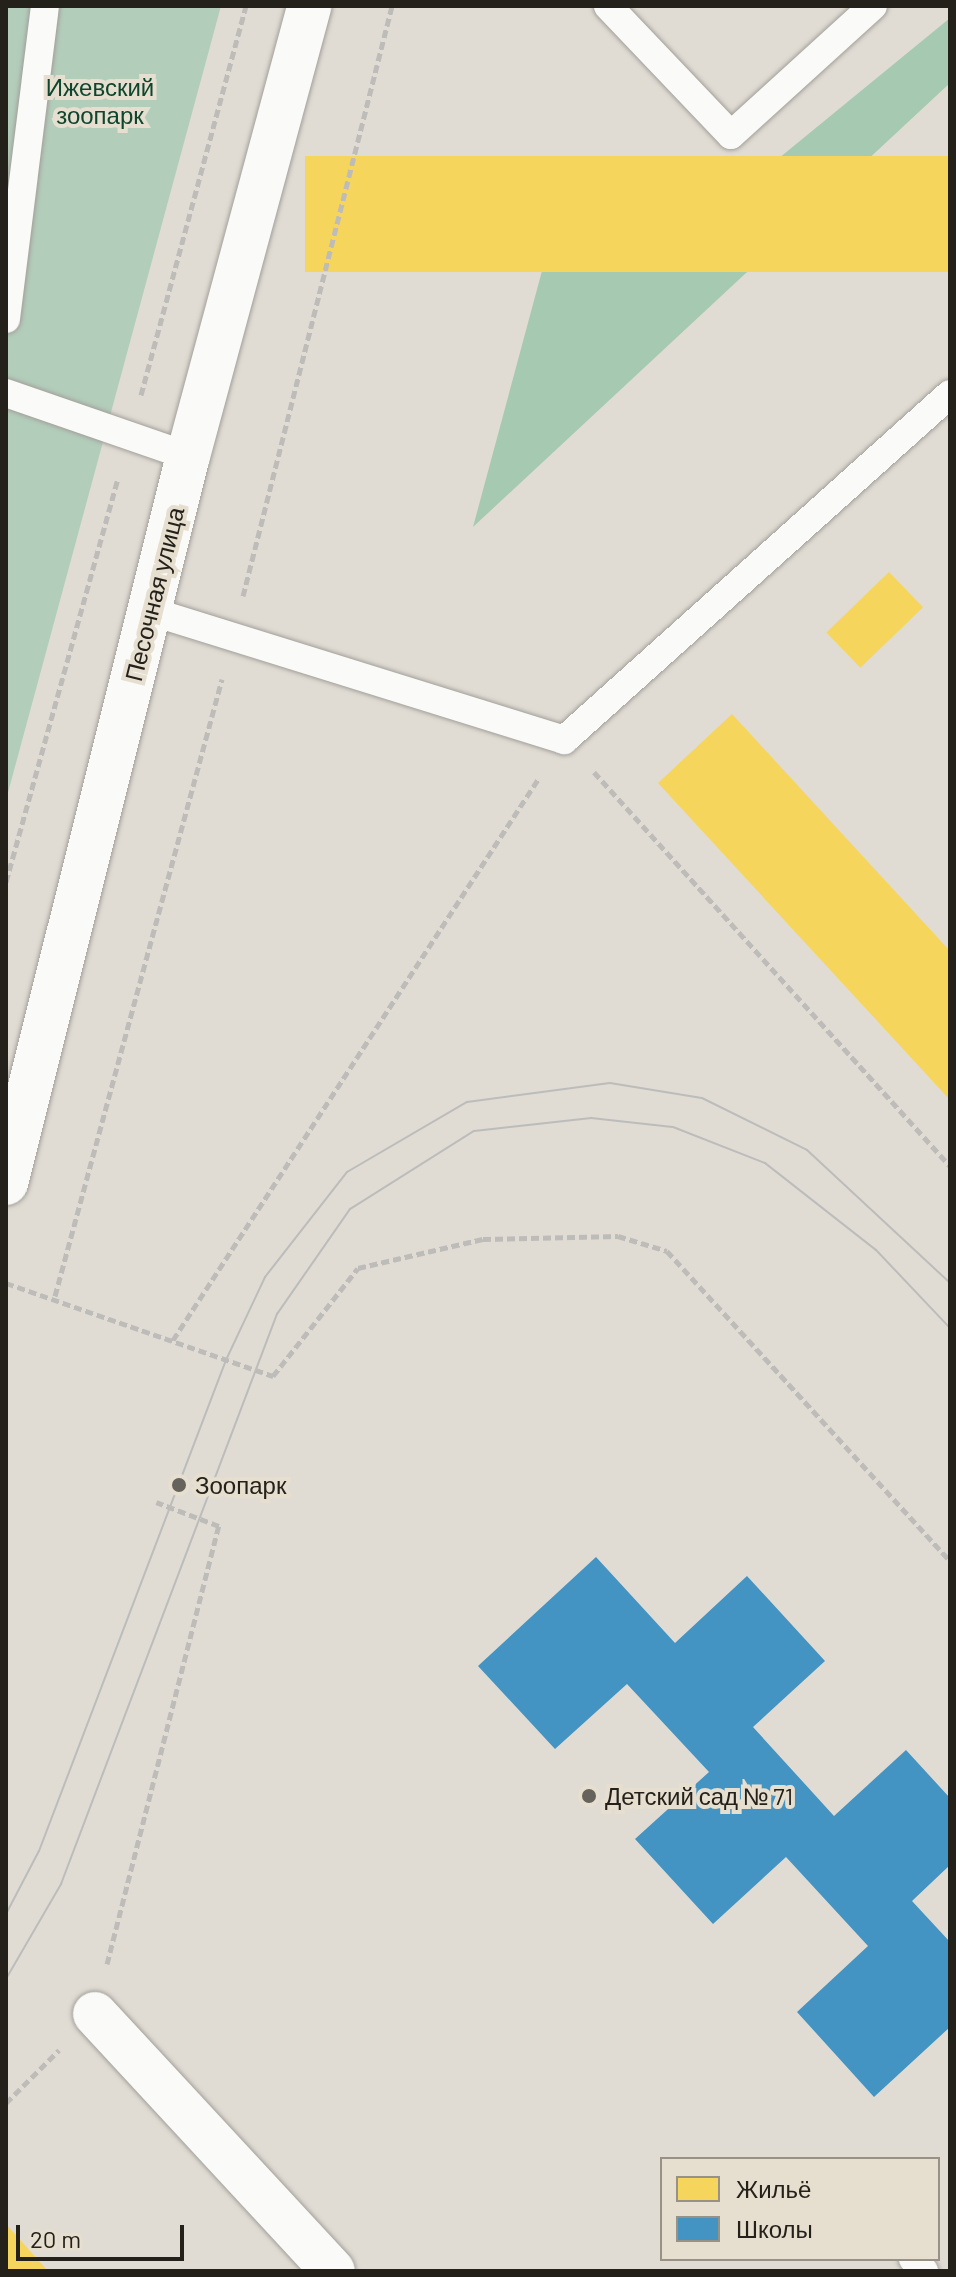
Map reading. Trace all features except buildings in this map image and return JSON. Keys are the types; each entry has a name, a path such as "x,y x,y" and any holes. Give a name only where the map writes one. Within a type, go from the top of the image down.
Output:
{"main road":[{"name":"Песочная улица","path":"6,1183 188,456 309,6"},
{"path":"95,2014 333,2271"}],"lane":[{"path":"6,319 45,6"},
{"path":"608,6 731,135 873,6"},
{"path":"6,393 188,456"},
{"path":"150,611 564,740 950,394"}],"path":[{"path":"173,1340 564,740 950,1166"},
{"path":"6,1283 273,1376 358,1268 483,1239 618,1236 667,1251 950,1561"},
{"path":"6,2103 95,2014 219,1526 156,1502"}],"green space":[{"name":"Ижевский зоопарк","path":"6,6 221,6 6,800"},
{"path":"950,18 950,83 473,527 553,230 663,253"}],"tram line":[{"path":"6,1914 39,1851 226,1360 265,1277 347,1172 467,1102 610,1083 702,1098 807,1150 950,1283"},
{"path":"6,1979 61,1884 277,1314 350,1209 474,1131 591,1118 673,1127 765,1163 876,1250 950,1328"}],"place":[{"name":"Зоопарк","path":"179,1485"},
{"name":"Детский сад № 71","path":"589,1796"}]}
